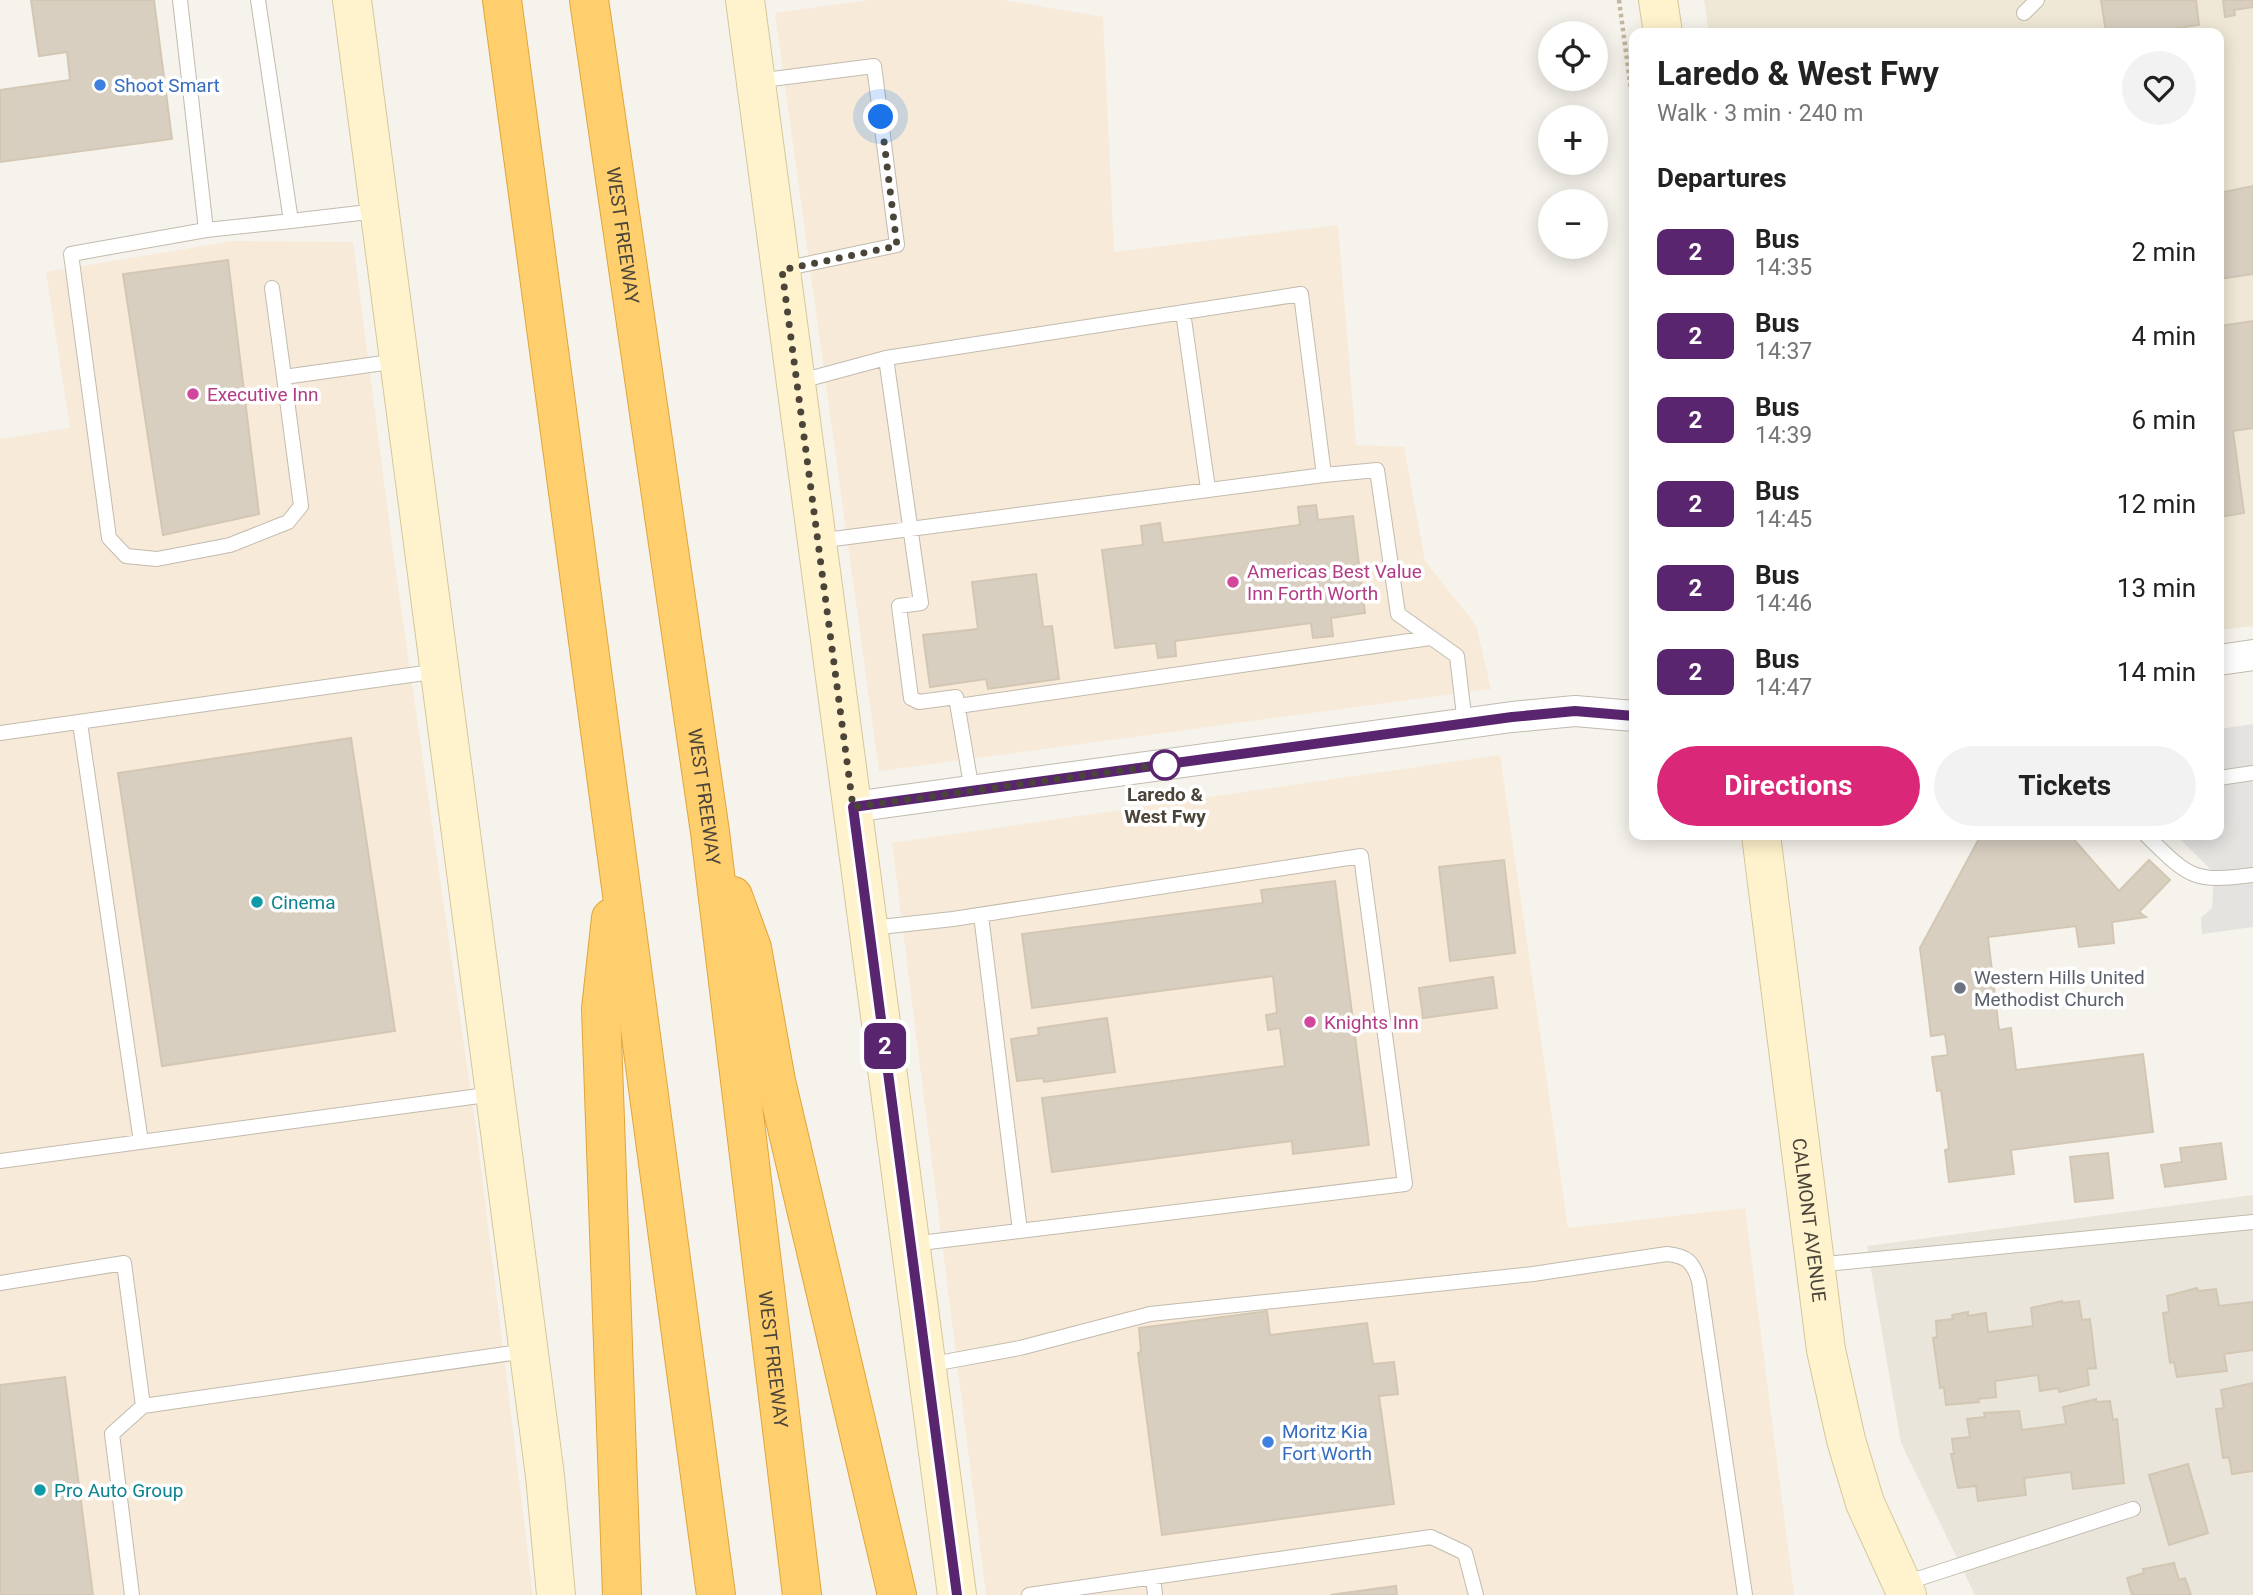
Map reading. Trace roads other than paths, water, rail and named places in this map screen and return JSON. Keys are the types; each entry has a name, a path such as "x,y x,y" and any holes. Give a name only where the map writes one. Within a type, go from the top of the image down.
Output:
{"highway":[{"path":"502,0 716,1595"},
{"name":"WEST FREEWAY","path":"589,0 710,832 802,1595"},
{"path":"710,832 752,948 776,1081 897,1595"},
{"path":"618,856 601,1009 622,1595"}],"main road":[{"path":"352,0 545,1476 555,1595"},
{"path":"746,0 957,1595"},
{"path":"1658,0 1662,28"},
{"name":"CALMONT AVENUE","path":"1762,840 1826,1350 1846,1440 1865,1503 1905,1590"}],"street":[{"path":"2224,659 2253,655"},
{"path":"853,807 1575,711 1629,716"}],"lane":[{"path":"180,0 206,230"},
{"path":"258,0 291,221"},
{"path":"2024,13 2037,0"},
{"path":"756,81 874,65 897,246 782,270"},
{"path":"272,288 301,506 288,522 230,545 157,559 126,556 108,538 71,254 206,230 380,210"},
{"path":"796,383 886,358 1301,294 1324,475"},
{"path":"1183,312 1208,489"},
{"path":"886,358 921,603 899,606 911,698 919,702 956,697 972,791"},
{"path":"284,377 399,361"},
{"path":"818,541 1208,489 1377,470 1398,614 1457,656 1465,724"},
{"path":"958,706 1430,638"},
{"path":"0,733 374,677 440,670"},
{"path":"80,723 141,1142"},
{"path":"2224,777 2253,773"},
{"path":"2151,840 2194,876 2214,880 2253,875"},
{"path":"869,928 981,915 1362,856 1405,1184 911,1244"},
{"path":"981,915 1020,1231"},
{"path":"0,1161 495,1094"},
{"path":"1815,1265 2253,1222"},
{"path":"927,1365 1020,1348 1150,1314 1533,1274 1667,1254 1682,1256 1693,1263 1699,1281 1745,1595"},
{"path":"0,1283 124,1263 143,1406"},
{"path":"132,1595 112,1434 143,1406 529,1351"},
{"path":"1905,1590 2133,1509"},
{"path":"1029,1595 1061,1593 1431,1537 1465,1553 1476,1595"},
{"path":"1153,1577 1155,1595"}],"place":[{"name":"Shoot Smart","path":"100,85"},
{"name":"Executive Inn","path":"193,394"},
{"name":"Americas Best Value Inn Forth Worth","path":"1233,582"},
{"name":"Laredo & West Fwy","path":"1165,765"},
{"name":"Cinema","path":"257,902"},
{"name":"Western Hills United Methodist Church","path":"1960,988"},
{"name":"Knights Inn","path":"1310,1022"},
{"name":"Moritz Kia Fort Worth","path":"1268,1442"},
{"name":"Pro Auto Group","path":"40,1490"}]}
